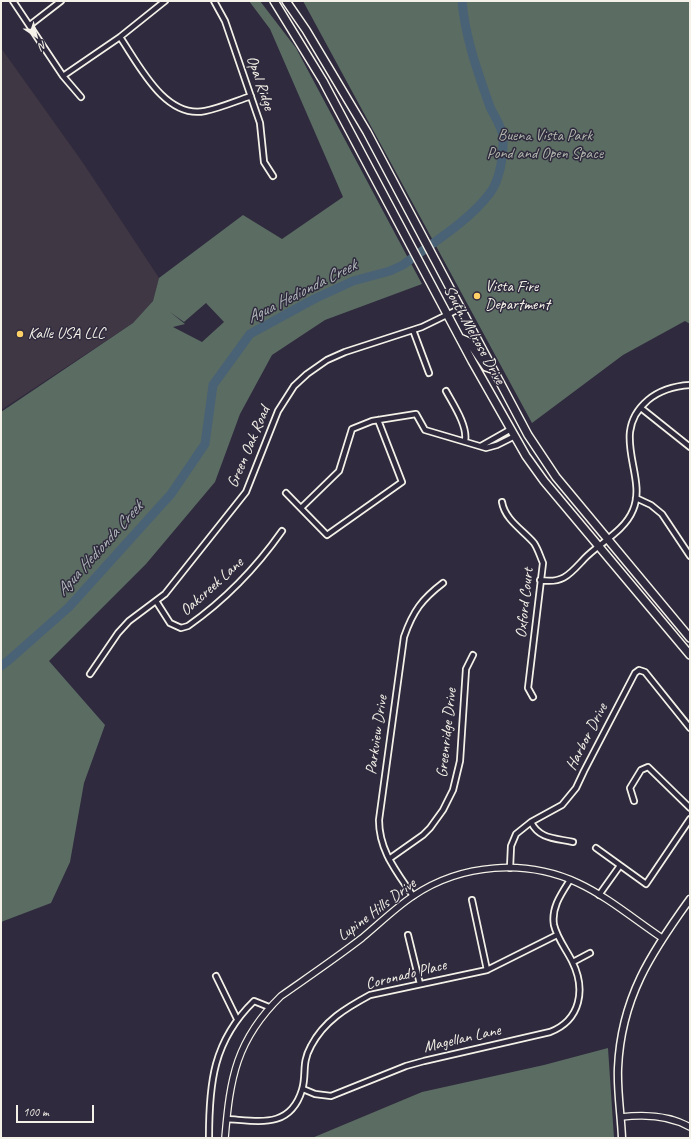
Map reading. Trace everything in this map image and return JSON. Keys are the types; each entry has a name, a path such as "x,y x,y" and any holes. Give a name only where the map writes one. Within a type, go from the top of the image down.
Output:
{"main road":[{"name":"South Melrose Drive","path":"274,1 323,81 447,316 515,436 544,481 690,654"},
{"name":"South Melrose Drive","path":"286,1 306,30 366,132 492,368 541,456 556,477 690,638"},
{"path":"460,338 469,342 486,367 492,368"},
{"path":"622,1138 618,1095 618,1067 622,1031 631,999 640,977 662,938 690,899"}],"street":[{"path":"13,1 63,76 80,97"},
{"path":"30,25 61,1"},
{"path":"63,76 120,37 165,1"},
{"name":"Opal Ridge","path":"214,1 225,21 251,96 260,123 264,162 273,176"},
{"path":"120,37 161,96 177,108 190,112 204,111 251,96"},
{"name":"Green Oak Road","path":"90,674 118,632 129,621 164,594 246,492 278,411 294,386 307,374 327,360 345,352 412,330 447,316 460,308"},
{"path":"412,330 429,373"},
{"path":"540,580 560,580 573,573 584,558 599,547 623,524 631,514 636,498 629,448 630,431 641,408 654,396 663,390 680,385 690,385"},
{"path":"446,391 459,415 466,434 465,441"},
{"path":"641,408 690,447"},
{"path":"300,508 339,470 352,429 378,420 416,414 425,430 486,448 491,448 515,436"},
{"path":"286,493 326,535 402,482 378,420"},
{"path":"481,446 511,429"},
{"path":"636,498 651,505 662,514 690,556"},
{"name":"Oxford Court","path":"502,502 503,509 507,516 538,549 543,563 528,688 533,697"},
{"name":"Oakcreek Lane","path":"156,601 170,623 181,628 188,626 230,593 254,568 282,531"},
{"name":"Parkview Drive","path":"413,896 389,859 381,842 379,820 404,637 410,620 418,606 427,595 443,583"},
{"name":"Greenridge Drive","path":"389,859 430,828 443,810 453,790 460,761 466,669 473,655"},
{"name":"Harbor Drive","path":"510,868 511,846 516,834 531,822 562,805 569,799 632,677 639,670 645,672 690,728"},
{"path":"634,801 630,788 640,770 648,767 690,808"},
{"path":"596,848 619,867 646,884 690,819"},
{"path":"531,822 535,830 542,835 573,842"},
{"path":"599,895 619,867"},
{"name":"Lupine Hills Drive","path":"225,1138 230,1089 237,1060 248,1036 269,1007 281,996 361,938 413,896 430,886 455,875 490,869 510,868 545,872 570,880 599,895 662,938"},
{"name":"Magellan Lane","path":"303,1089 314,1094 331,1096 406,1066 558,1029 570,1019 579,1002 578,982 573,962 558,935 554,924 557,900 570,880"},
{"path":"472,900 487,970"},
{"path":"408,935 420,984"},
{"name":"Coronado Place","path":"227,1119 262,1121 279,1119 288,1114 293,1108 303,1089 304,1062 311,1045 322,1028 337,1014 370,995 487,970 558,935"},
{"path":"573,962 590,953"},
{"path":"216,976 238,1019"},
{"path":"209,1138 211,1081 214,1066 224,1040 238,1019 254,1001 269,1007"},
{"path":"621,1118 653,1116 667,1118 690,1127"}],"shaded area":[{"path":"1,48 83,163 159,278 153,301 133,323 1,410"}],"green space":[{"path":"249,1 260,1 296,48 422,284 325,320 272,355 240,414 215,482 146,564 49,661 105,725 84,783 70,862 51,903 1,922 1,412 133,323 153,301 159,278 243,215 282,239 343,197 270,29","holes":["206,303 224,322 202,342 173,327 185,324 170,312 184,322"]},
{"name":"Buena Vista Park Pond and Open Space","path":"303,1 690,1 690,324 685,321 623,355 532,423"},
{"path":"608,1048 614,1138 312,1138 422,1092 544,1065"}],"waterway":[{"name":"Agua Hedionda Creek","path":"1,666 69,607 171,494 205,444 213,385 250,334 314,299 353,281 390,271 403,265 471,214 490,193 501,167 503,134 490,107 477,68 466,28 462,1"}],"place":[{"name":"Vista Fire Department","path":"477,296"},
{"name":"Kalle USA LLC","path":"20,334"}]}
